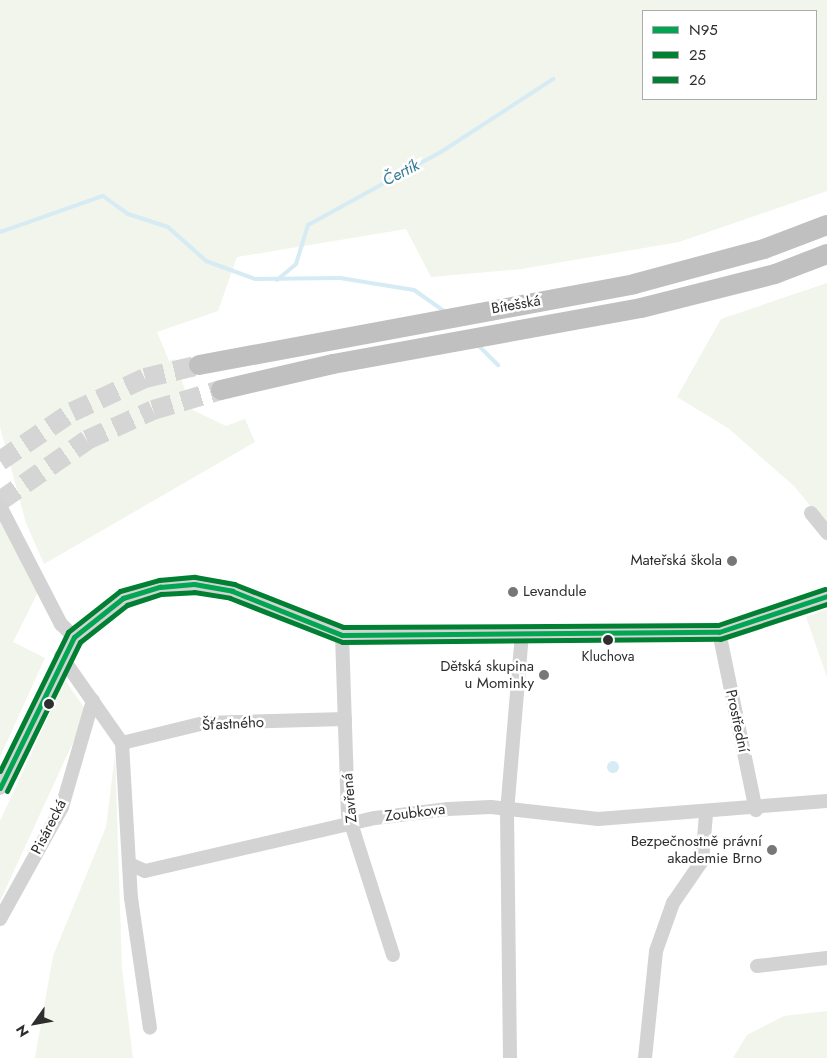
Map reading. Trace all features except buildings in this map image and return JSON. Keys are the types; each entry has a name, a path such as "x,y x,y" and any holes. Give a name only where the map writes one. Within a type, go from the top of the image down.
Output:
{"highway":[{"name":"Bítešská","path":"199,365 314,341 634,284 764,250 827,225"},
{"name":"Bítešská","path":"221,390 333,364 492,337 641,308 775,274 827,254"}],"street":[{"path":"0,506 61,624 74,637"},
{"path":"812,513 827,533"},
{"path":"0,788 61,656 74,637 123,598 194,584 232,591 342,635 719,632 827,596"},
{"name":"Prostřední","path":"719,632 756,810"},
{"path":"510,1058 507,812 522,634"},
{"name":"Zavřená","path":"342,635 350,824 393,955"},
{"path":"61,656 122,743 132,866 131,898 150,1028"},
{"name":"Pisárecká","path":"0,919 62,807 93,700"},
{"name":"Šťastného","path":"122,743 204,723 345,719"},
{"name":"Zoubkova","path":"132,866 145,871 350,824 448,808 598,819 706,814 827,801"},
{"path":"645,1058 656,951 673,903 702,861 706,814"},
{"path":"757,966 827,958"}],"shaded area":[{"path":"0,0 827,0 827,191 679,242 521,269 431,277 406,229 237,257 218,311 157,332 169,361 175,359 191,409 226,426 245,419 255,442 44,564 26,523 0,427"},
{"path":"827,283 827,526 794,486 728,428 677,397 721,319"},
{"path":"0,514 38,592 13,642 45,658 0,757"},
{"path":"827,609 827,677 806,617"},
{"path":"65,680 87,712 0,901 0,821"},
{"path":"115,755 122,969 133,1058 35,1058 53,956 106,827"},
{"path":"827,1011 827,1058 733,1058 747,1035 784,1016"}],"water":[{"path":"611,761 615,761 619,767 615,773 611,773 607,769 607,765"}],"waterway":[{"name":"Čertík","path":"277,280 296,264 308,225 441,152 553,79"},
{"name":"Čertík","path":"0,232 103,196 128,214 168,227 206,261 255,279 340,278 414,290 446,312"},
{"name":"Čertík","path":"477,344 498,365"}],"tunnel":[{"path":"0,461 72,412 145,378 199,365"},
{"path":"0,501 87,440 153,410 221,390"}],"transit line":[{"name":"26","path":"0,771 68,632 120,591 159,580 195,577 234,584 343,627 718,625 825,589"},
{"name":"N95","path":"0,788 74,637 123,598 160,587 194,584 232,591 342,635 719,632 827,596"},
{"name":"25","path":"7,791 80,642 127,605 161,594 194,592 230,598 342,642 720,639 827,604"}],"place":[{"name":"Mateřská škola","path":"732,561"},
{"name":"Levandule","path":"513,592"},
{"name":"Kluchova","path":"608,640"},
{"name":"Dětská skupina u Mominky","path":"544,675"},
{"name":"Bezpečnostně právní akademie Brno","path":"772,850"}]}
